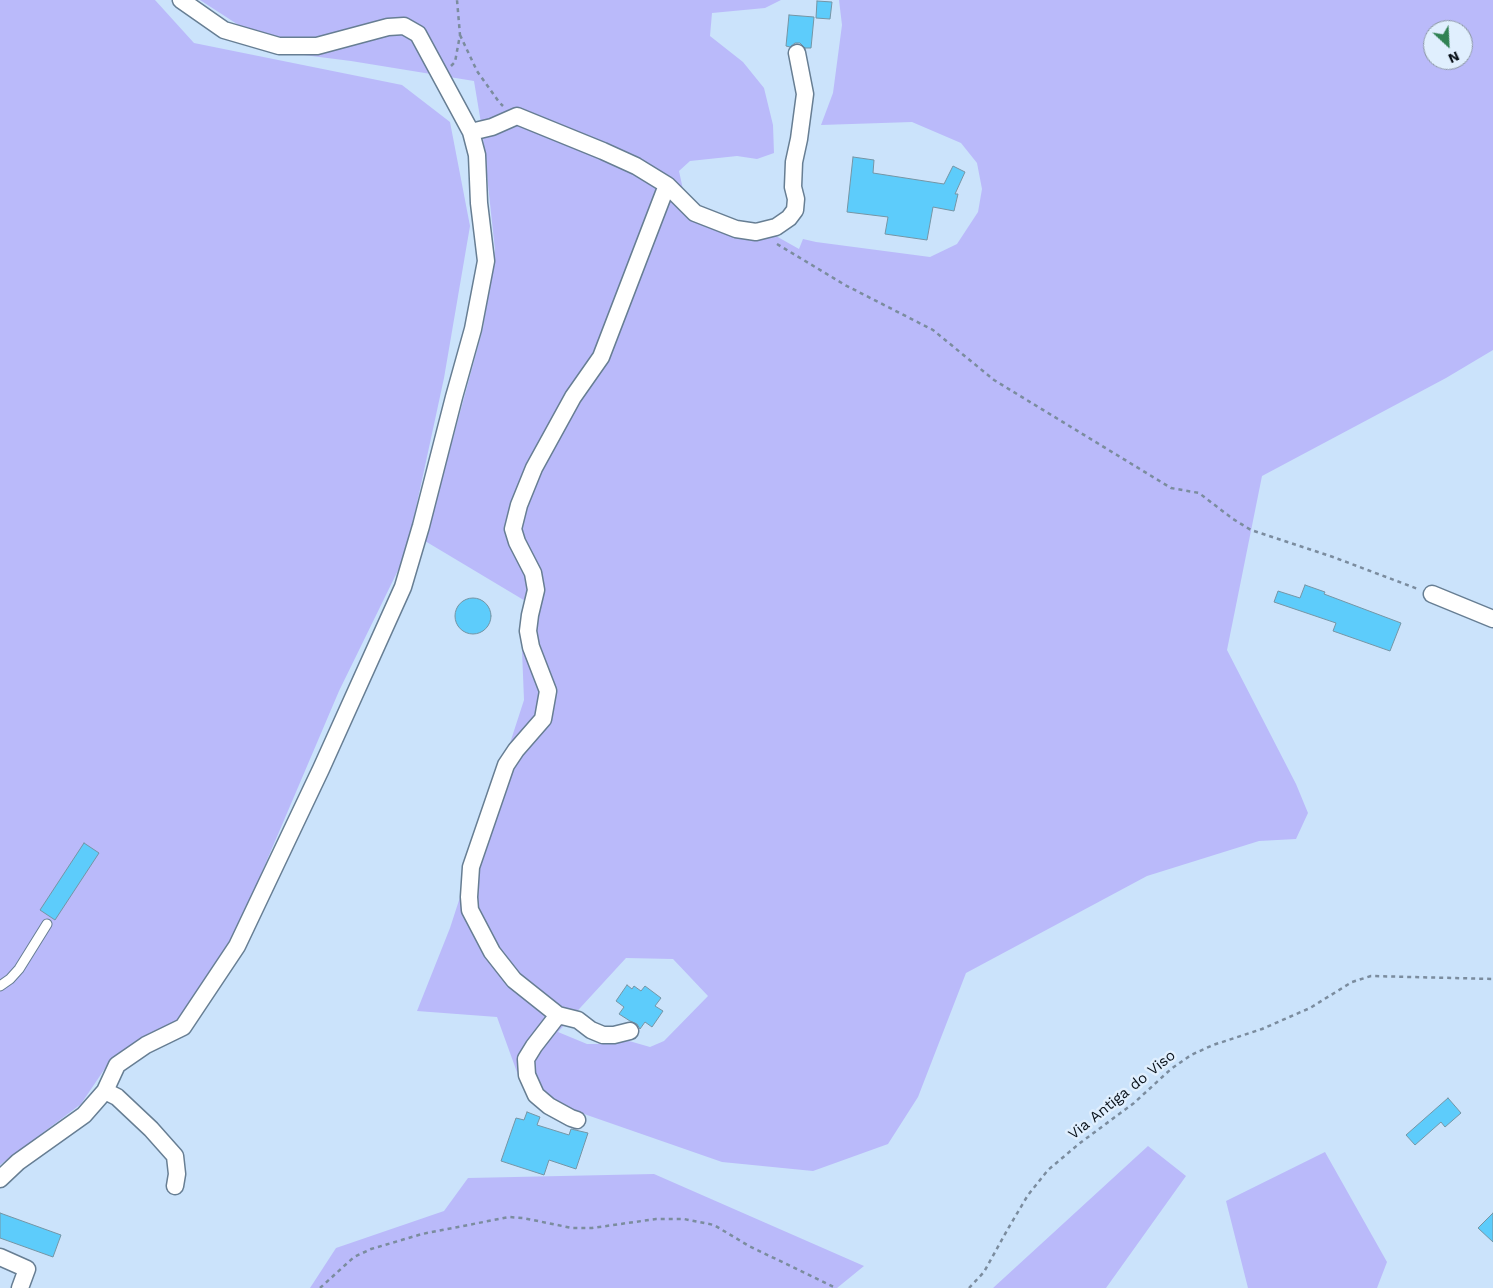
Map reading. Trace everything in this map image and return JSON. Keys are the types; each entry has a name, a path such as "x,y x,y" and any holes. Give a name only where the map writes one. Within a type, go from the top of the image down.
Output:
{"street":[{"path":"0,1180 18,1162 84,1115 105,1091 117,1065 146,1044 183,1027 237,946 321,768 403,587 473,329 486,261 479,203 477,155 470,132 418,34 404,26 388,28 317,46 279,46 224,30 181,0"},
{"path":"470,132 492,127 517,116 636,166 666,185 695,213 736,229 756,232 776,227 789,218 795,210 796,199 793,187 794,162 805,94 797,53"},
{"path":"630,1031 603,1036 578,1020 558,1015 514,980 492,952 470,910 469,897 471,867 506,765 516,750 543,719 548,691 531,647 528,631 536,590 533,573 516,542 513,529 519,505 534,468 572,398 601,357 666,185"},
{"path":"1432,594 1493,619"},
{"path":"558,1015 526,1059 527,1075 536,1095 549,1106 578,1120"},
{"path":"105,1091 117,1097 175,1156 177,1174 175,1186"},
{"path":"0,1257 27,1269 20,1288"}],"lane":[{"path":"0,986 19,969 46,924"}],"path":[{"path":"440,76 456,62 460,34 457,0"},
{"path":"460,34 477,71 499,102 517,116"},
{"path":"756,232 797,255 845,286 933,330 994,380 1171,488 1199,493 1251,530 1333,557 1432,594"},
{"name":"Via Antiga do Viso","path":"969,1288 984,1272 1028,1195 1048,1170 1080,1143 1134,1103 1171,1069 1191,1055 1213,1045 1262,1029 1310,1008 1352,982 1371,976 1493,979"},
{"path":"320,1288 354,1257 371,1249 422,1234 508,1217 523,1218 572,1228 592,1228 656,1220 684,1219 714,1225 750,1246 836,1288"}],"shaded area":[{"path":"0,0 155,0 194,43 402,85 450,122 470,226 444,378 406,554 339,691 222,961 178,1021 112,1058 81,1104 0,1165"},
{"path":"200,0 781,0 765,8 712,13 710,36 743,62 764,88 773,125 774,153 757,159 737,156 690,161 679,171 684,194 706,210 729,221 753,223 799,249 803,239 930,257 957,244 978,212 982,189 977,163 961,143 912,122 821,125 833,93 842,25 839,0 1493,0 1493,350 1446,378 1262,476 1227,650 1296,784 1308,813 1296,839 1259,841 1147,876 966,973 918,1097 888,1144 813,1171 722,1162 564,1107 528,1090 518,1075 497,1017 417,1011 450,928 524,700 522,650 527,602 425,541 483,328 495,250 482,129 474,81 351,61 280,52","holes":["626,958 673,959 708,996 664,1041 650,1047 629,1041 587,1044 558,1032"]},
{"path":"1148,1146 1186,1176 1106,1288 993,1288"},
{"path":"1325,1152 1387,1262 1377,1288 1248,1288 1226,1201"},
{"path":"654,1174 864,1266 837,1288 310,1288 336,1248 444,1211 468,1178"}],"building":[{"path":"817,1 832,2 830,19 816,18"},
{"path":"789,15 814,17 811,48 805,48 800,43 795,43 790,47 786,46"},
{"path":"853,157 874,160 873,173 944,184 953,166 965,172 955,194 958,194 954,211 933,207 927,240 885,234 888,217 847,212"},
{"path":"1305,585 1401,623 1390,651 1333,631 1336,623 1274,602 1278,591 1300,598"},
{"path":"473,598 480,599 486,603 490,609 490,623 486,629 480,633 473,634 466,633 460,629 456,623 455,616 456,609 460,603 466,599"},
{"path":"84,843 99,853 55,920 40,910"},
{"path":"627,985 632,989 634,986 641,991 645,986 661,998 655,1006 663,1011 652,1027 645,1022 640,1029 637,1024 619,1014 624,1007 616,1001"},
{"path":"1448,1098 1461,1113 1445,1127 1441,1122 1415,1145 1406,1135"},
{"path":"527,1112 540,1117 537,1125 569,1135 571,1129 588,1133 576,1169 549,1160 544,1175 501,1161 516,1118 524,1120"},
{"path":"0,1213 61,1235 53,1257 0,1238"},
{"path":"1493,1213 1493,1242 1478,1228"}]}
